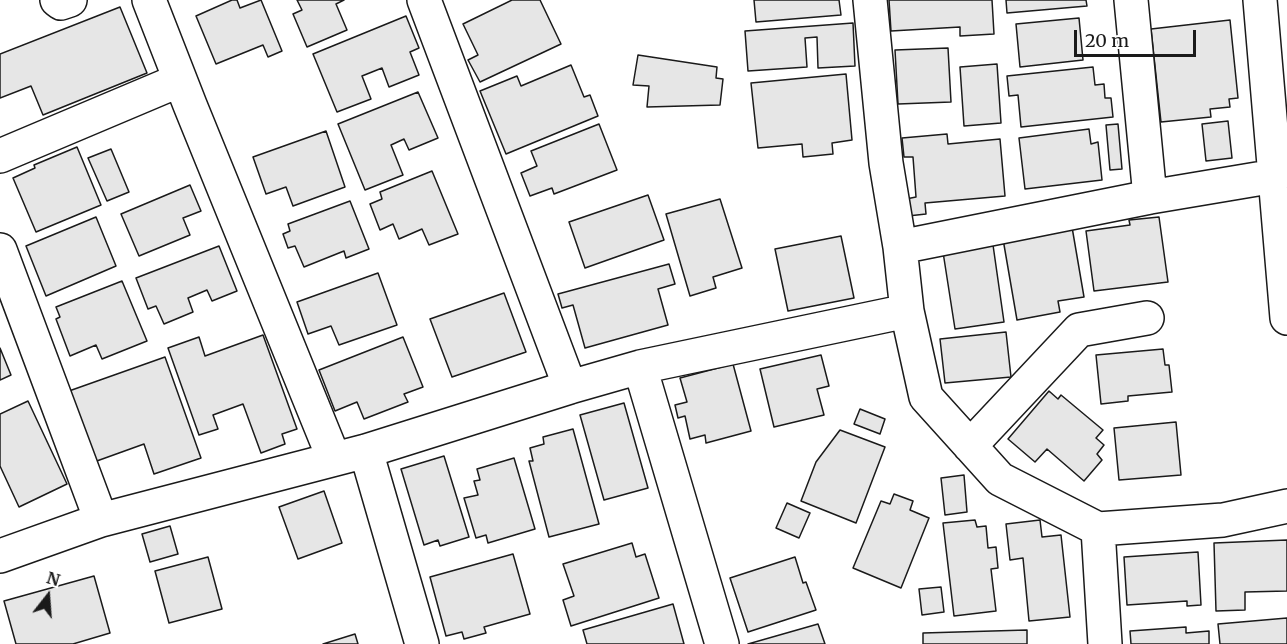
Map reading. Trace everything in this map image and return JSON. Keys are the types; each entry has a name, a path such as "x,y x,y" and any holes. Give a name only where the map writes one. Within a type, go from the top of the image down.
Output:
{"street":[{"path":"57,0 61,3 70,0"},
{"path":"149,0 334,459"},
{"path":"424,0 570,387"},
{"path":"870,0 886,164 900,247 907,311 926,397 1000,479 1098,529 1223,520 1287,506"},
{"path":"1131,0 1150,197"},
{"path":"1260,0 1287,318"},
{"path":"0,156 180,80"},
{"path":"900,247 1150,197 1275,176"},
{"path":"0,250 101,520"},
{"path":"0,556 101,520 366,451 640,367 907,311"},
{"path":"970,446 1079,330 1147,318"},
{"path":"640,367 722,644"},
{"path":"366,451 422,644"},
{"path":"1098,529 1106,644"}],"building":[{"path":"232,0 237,0 240,8 261,0 282,51 268,57 263,45 216,64 196,16"},
{"path":"297,0 344,0 336,4 347,30 307,47 293,14 302,10"},
{"path":"512,0 540,0 561,44 480,82 468,60 478,55 463,24"},
{"path":"754,0 839,0 841,15 756,22"},
{"path":"889,0 992,0 994,34 960,36 960,27 891,31"},
{"path":"1006,0 1086,0 1087,6 1007,13"},
{"path":"120,7 147,73 43,115 31,86 0,98 0,54"},
{"path":"406,16 419,48 410,52 419,75 389,87 382,68 362,76 371,99 337,112 313,54"},
{"path":"1079,18 1083,60 1020,67 1016,24"},
{"path":"1230,20 1238,98 1229,99 1230,107 1210,109 1211,117 1161,122 1151,29"},
{"path":"853,23 855,66 818,68 817,37 805,38 807,67 748,71 745,31"},
{"path":"948,48 951,102 898,104 895,50"},
{"path":"638,55 717,67 716,78 723,79 720,105 647,107 649,86 633,85"},
{"path":"997,64 1001,123 964,126 960,67"},
{"path":"571,65 584,97 590,95 598,116 506,154 480,91 517,76 521,86"},
{"path":"1093,67 1095,85 1104,84 1105,98 1111,98 1113,117 1021,127 1018,95 1009,96 1007,76"},
{"path":"846,74 852,140 832,143 833,154 803,157 802,144 758,148 751,83"},
{"path":"418,92 438,138 409,150 404,139 391,145 403,175 365,190 338,124"},
{"path":"1228,121 1232,158 1206,161 1202,124"},
{"path":"599,124 617,170 554,194 552,188 530,196 521,173 537,166 531,151"},
{"path":"1118,124 1122,169 1110,170 1106,125"},
{"path":"1089,129 1091,144 1098,142 1102,180 1025,189 1019,138"},
{"path":"326,131 345,187 293,206 286,187 266,194 253,157"},
{"path":"947,134 948,144 1000,139 1005,196 925,203 926,214 908,216 906,199 916,197 913,157 904,157 902,138"},
{"path":"77,147 101,205 36,232 13,178 35,168 34,165"},
{"path":"111,149 129,192 107,201 88,158"},
{"path":"432,171 458,234 429,245 422,229 399,239 393,224 380,230 370,204 382,199 380,192"},
{"path":"190,185 201,211 183,218 190,235 139,256 121,214"},
{"path":"648,195 664,240 585,268 569,222"},
{"path":"720,199 742,268 713,277 716,288 690,296 666,214"},
{"path":"350,201 369,249 346,258 344,251 304,267 295,246 288,248 283,234 290,231 288,224"},
{"path":"96,217 116,266 46,296 26,246"},
{"path":"1159,217 1168,282 1094,291 1086,231 1130,225 1129,220"},
{"path":"1072,227 1084,297 1058,301 1060,312 1017,320 1003,239"},
{"path":"841,236 854,298 788,311 775,249"},
{"path":"993,245 1004,322 955,329 943,252"},
{"path":"219,246 237,291 212,301 207,290 188,298 193,312 164,324 156,306 148,309 136,278"},
{"path":"669,264 675,284 658,289 668,325 585,348 573,305 562,308 558,294"},
{"path":"378,273 397,325 339,345 331,326 308,334 297,302"},
{"path":"122,281 147,341 102,359 96,345 70,356 56,319 60,317 56,307"},
{"path":"504,293 526,352 452,377 430,319"},
{"path":"1006,332 1011,377 945,383 940,339"},
{"path":"263,335 297,429 282,434 285,444 261,453 243,404 213,415 218,429 199,435 168,348 199,337 205,356"},
{"path":"403,337 423,387 404,394 408,402 364,419 357,402 335,411 319,370"},
{"path":"0,348 11,375 0,380"},
{"path":"1163,349 1165,365 1169,365 1172,392 1128,396 1128,401 1101,404 1096,355"},
{"path":"821,355 829,386 817,389 824,415 774,427 760,369"},
{"path":"165,357 201,458 154,474 144,444 94,462 69,391"},
{"path":"733,364 751,431 706,443 705,435 690,439 685,416 678,418 675,405 687,402 680,378"},
{"path":"1049,391 1058,399 1061,395 1103,430 1096,438 1104,445 1097,454 1102,460 1084,481 1047,449 1035,462 1008,439"},
{"path":"28,401 67,484 19,507 0,466 0,414"},
{"path":"624,403 648,488 604,500 580,415"},
{"path":"860,409 885,419 880,434 854,424"},
{"path":"1176,422 1181,475 1119,480 1114,428"},
{"path":"573,429 599,524 549,537 529,461 533,461 530,448 544,444 543,437"},
{"path":"840,430 885,447 856,523 801,501 816,462"},
{"path":"444,456 469,537 440,546 438,540 424,545 401,469"},
{"path":"514,458 535,529 488,543 486,535 476,538 464,498 478,495 474,481 480,480 477,469"},
{"path":"964,475 967,512 945,515 941,478"},
{"path":"324,491 342,543 298,559 279,507"},
{"path":"894,494 913,501 910,510 929,518 901,588 853,568 881,501 890,504"},
{"path":"787,503 810,513 799,538 776,528"},
{"path":"975,520 977,527 986,526 988,548 996,547 998,568 991,569 996,611 954,616 943,523"},
{"path":"1040,520 1042,537 1061,535 1070,617 1029,621 1023,558 1010,560 1006,524"},
{"path":"170,526 178,554 150,562 142,534"},
{"path":"1287,540 1287,591 1245,592 1245,610 1216,611 1214,543"},
{"path":"632,543 636,557 645,554 659,598 571,626 563,600 574,596 563,564"},
{"path":"1198,552 1201,605 1187,606 1187,601 1127,605 1124,557"},
{"path":"513,554 530,614 484,627 486,633 464,639 462,632 446,636 430,577"},
{"path":"208,557 222,609 169,623 155,571"},
{"path":"795,557 803,583 806,582 816,610 748,632 730,578"},
{"path":"94,576 110,633 73,644 16,644 4,601"},
{"path":"941,587 944,612 922,615 919,589"},
{"path":"673,604 684,644 587,644 583,630"},
{"path":"1287,618 1287,644 1220,644 1218,624"},
{"path":"818,624 825,644 748,644"},
{"path":"1186,627 1186,633 1209,631 1209,644 1131,644 1130,631"},
{"path":"1027,630 1027,644 923,644 923,633"},
{"path":"355,634 358,644 323,644"}]}
